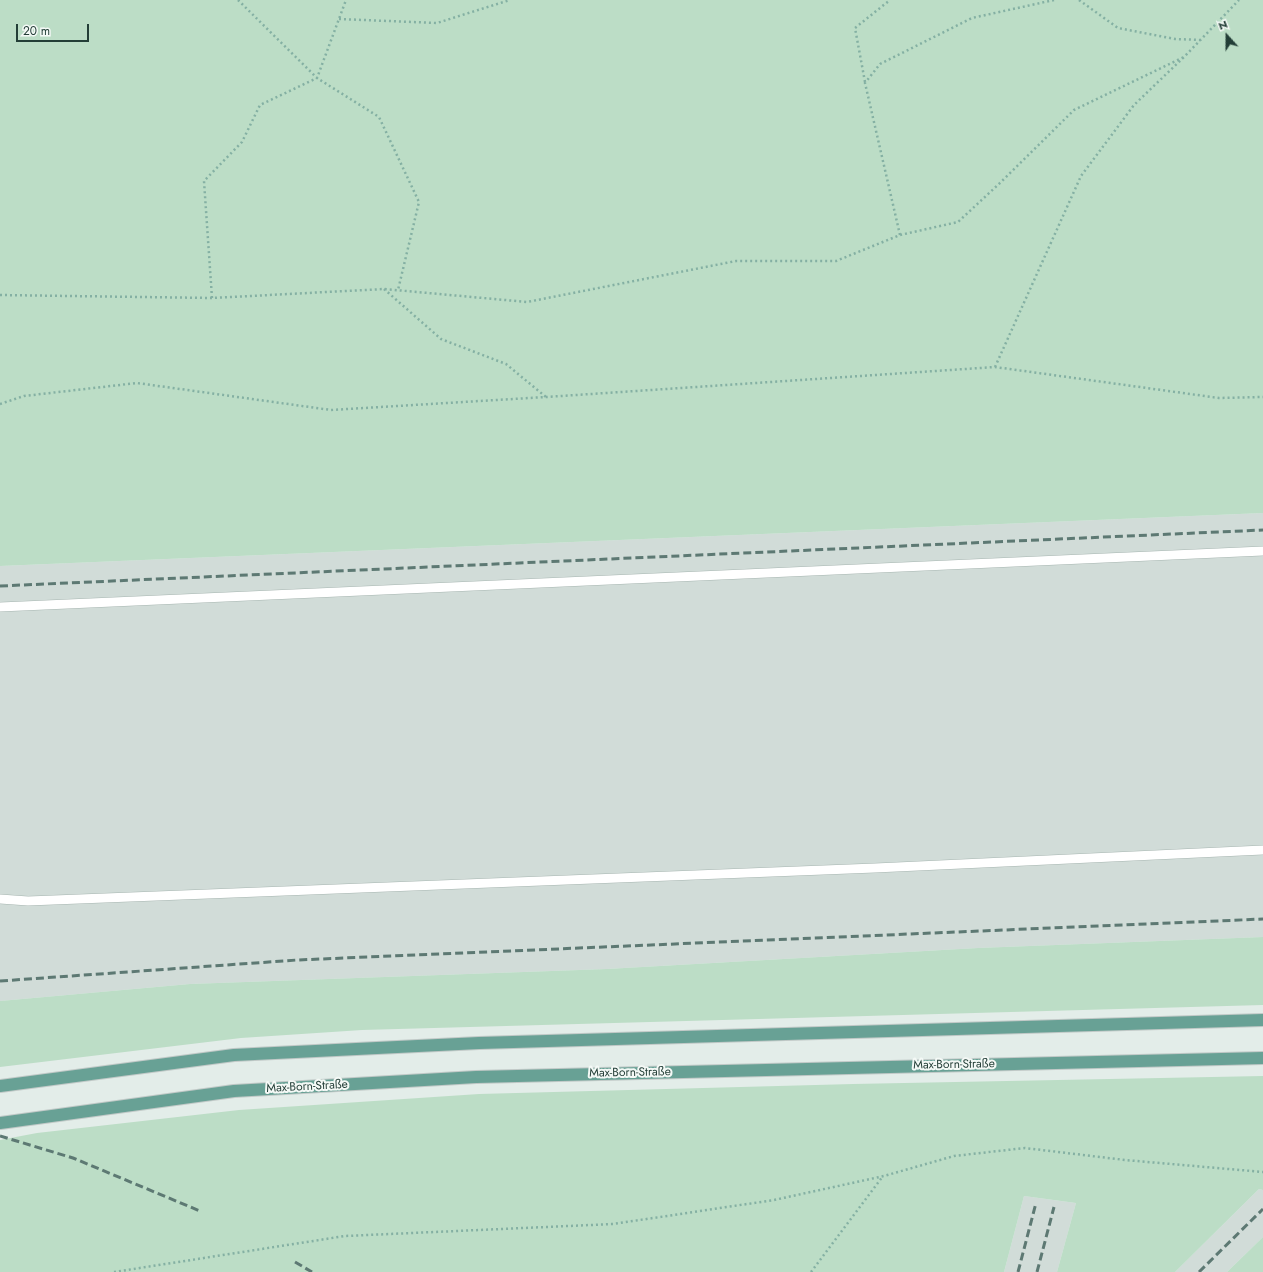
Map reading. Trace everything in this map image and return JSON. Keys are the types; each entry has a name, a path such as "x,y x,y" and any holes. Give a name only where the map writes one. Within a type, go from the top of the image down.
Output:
{"main road":[{"path":"0,1086 234,1055 479,1043 1263,1020"},
{"name":"Max-Born-Straße","path":"0,1123 234,1091 476,1077 1263,1058"}],"lane":[{"path":"0,607 1263,551"},
{"path":"0,899 28,901 875,868 1263,850"}],"path":[{"path":"238,0 317,78 379,117 419,202 398,290"},
{"path":"212,298 204,181 242,142 260,105 317,78 346,0"},
{"path":"339,19 436,23 510,0"},
{"path":"890,0 854,28 900,235"},
{"path":"865,83 880,64 972,18 1054,0"},
{"path":"1080,0 1118,28 1175,39 1201,40"},
{"path":"995,367 1081,176 1134,105 1201,40 1239,0"},
{"path":"0,295 212,298 384,289 527,302 736,262 836,261 900,235 958,222 1074,110 1184,57"},
{"path":"384,289 441,339 506,364 546,397"},
{"path":"0,404 24,396 137,383 331,410 995,367 1220,398 1263,396"},
{"path":"114,1272 345,1236 612,1224 774,1200 884,1176 954,1156 1025,1148 1126,1160 1263,1172"},
{"path":"811,1272 884,1176"}],"shaded area":[{"path":"1263,513 1263,937 978,948 607,969 190,984 0,1001 0,566"},
{"path":"1259,1189 1263,1190 1263,1237 1227,1272 1175,1272"},
{"path":"1024,1196 1076,1203 1057,1272 1004,1272"}],"green space":[{"path":"0,0 1263,0 1263,513 0,566"},
{"path":"1263,937 1263,1005 362,1030 241,1038 0,1067 0,1001 190,984 607,969 978,948"},
{"path":"1263,1076 1263,1190 1259,1189 1175,1272 1057,1272 1076,1203 1024,1196 1004,1272 0,1272 0,1140 37,1133 239,1110 479,1094 853,1084"},
{"path":"1263,1237 1263,1272 1227,1272"}],"railway":[{"path":"0,586 1263,530"},
{"path":"0,981 297,960 1263,919"},
{"path":"0,1136 73,1158 200,1211"},
{"path":"1018,1272 1036,1203"},
{"path":"1037,1272 1054,1207"},
{"path":"1199,1272 1263,1209"},
{"path":"295,1262 312,1272"}]}
